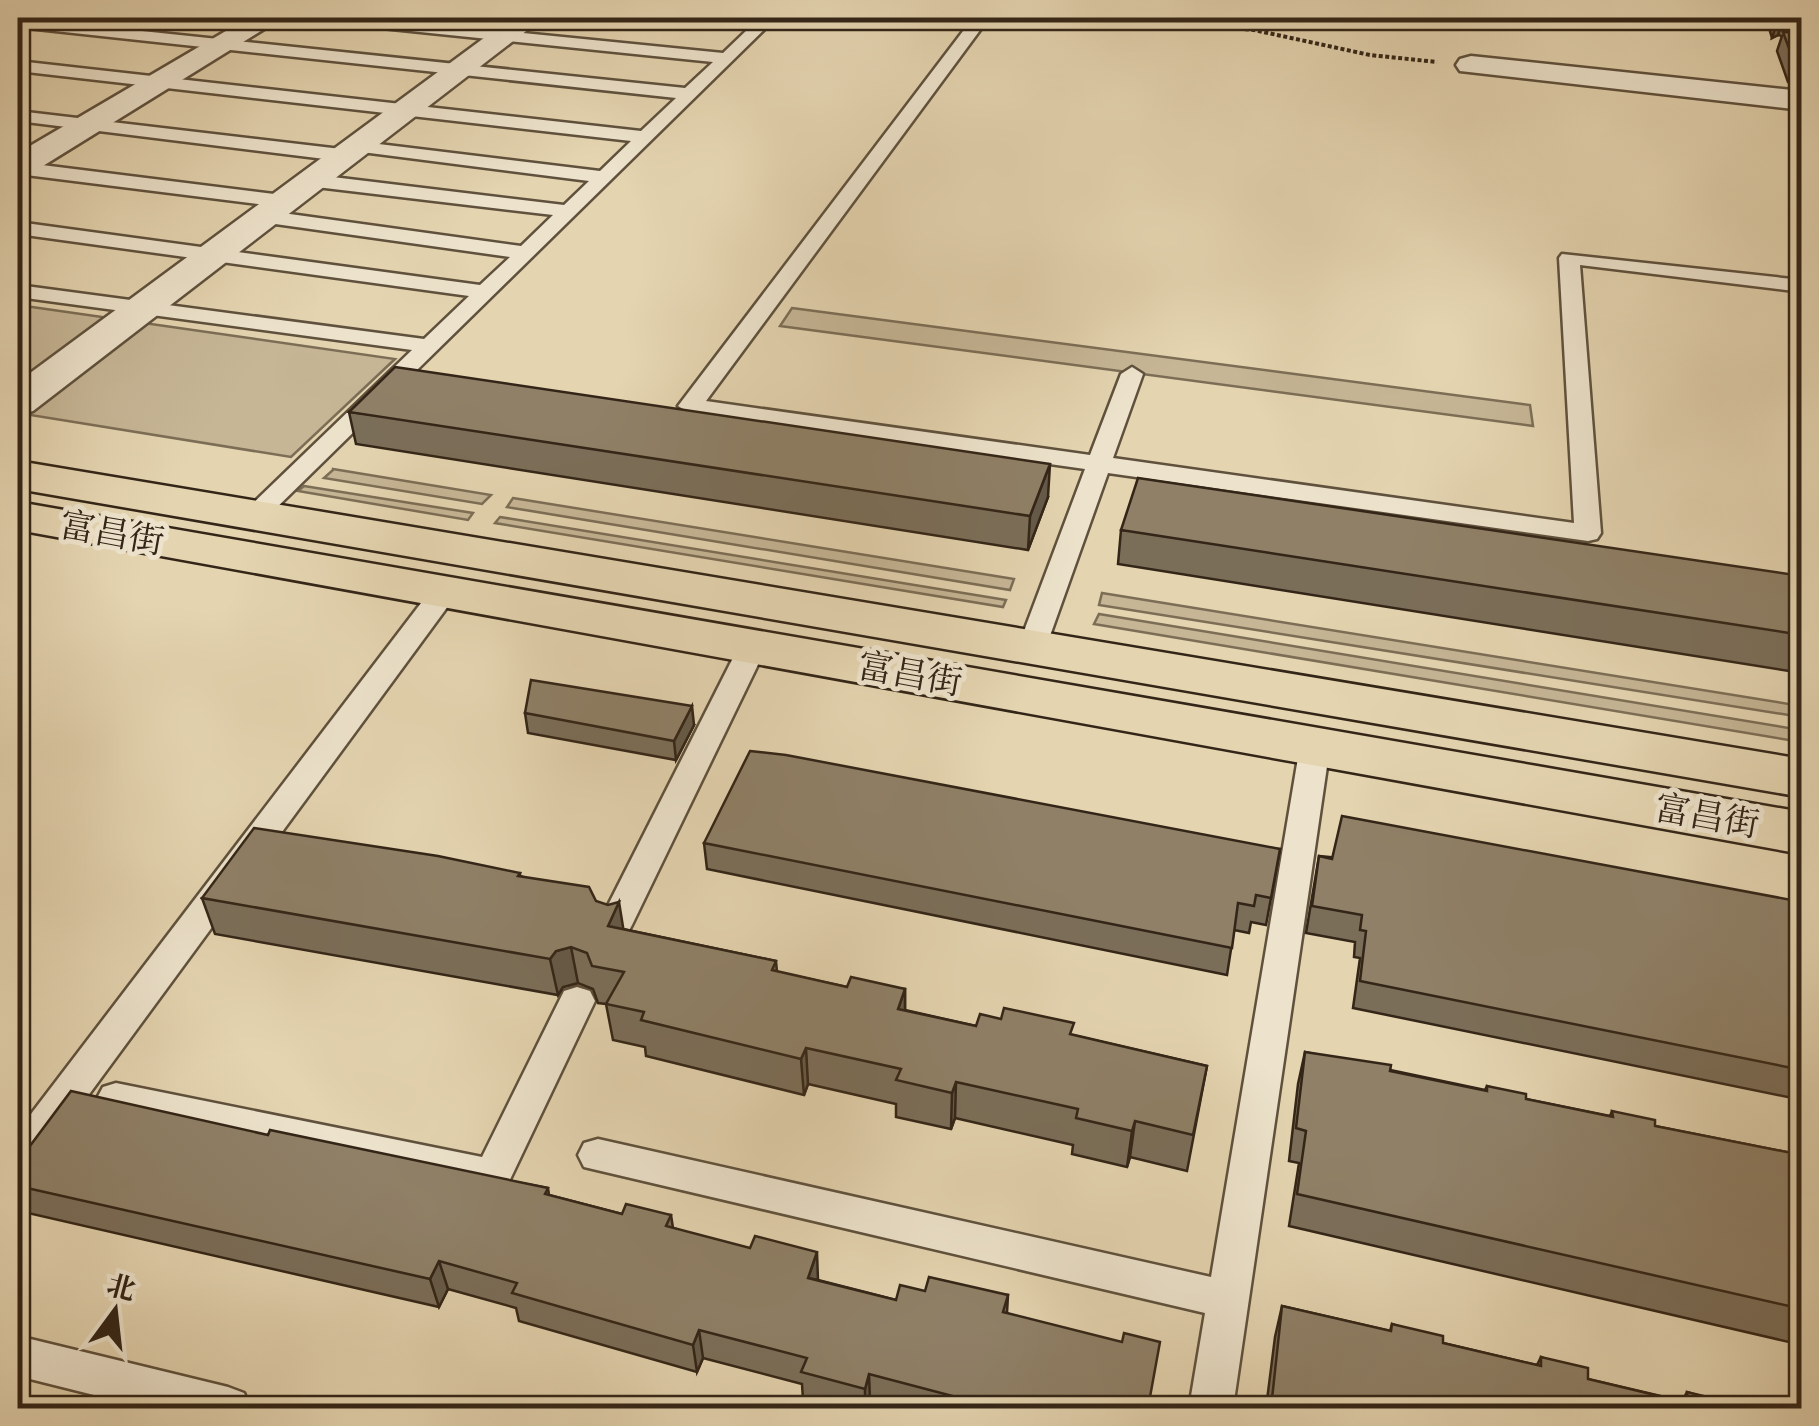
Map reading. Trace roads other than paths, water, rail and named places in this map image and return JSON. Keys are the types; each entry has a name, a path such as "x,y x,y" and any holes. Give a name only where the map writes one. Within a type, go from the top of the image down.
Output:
{"main road":[{"name":"富昌街","path":"18,474 1802,778"},
{"name":"富昌街","path":"18,516 1802,832"}],"street":[{"path":"18,167 268,18"},
{"path":"18,402 517,26"},
{"path":"1471,65 1802,100"}],"lane":[{"path":"334,18 517,26 726,58"},
{"path":"687,18 764,21"},
{"path":"981,18 690,406 1588,533 1569,258 1802,286"},
{"path":"18,19 688,94"},
{"path":"255,515 764,21"},
{"path":"18,66 644,138"},
{"path":"18,116 604,177"},
{"path":"18,167 284,199 568,211"},
{"path":"284,199 525,253"},
{"path":"18,228 485,292"},
{"path":"18,291 430,346"},
{"path":"1032,647 1103,462 1132,374"},
{"path":"18,1160 444,592"},
{"path":"615,924 753,646"},
{"path":"1211,1408 1315,746"},
{"path":"116,1098 492,1176 577,1002"},
{"path":"598,1156 1229,1300"},
{"path":"18,1356 228,1408"}]}
